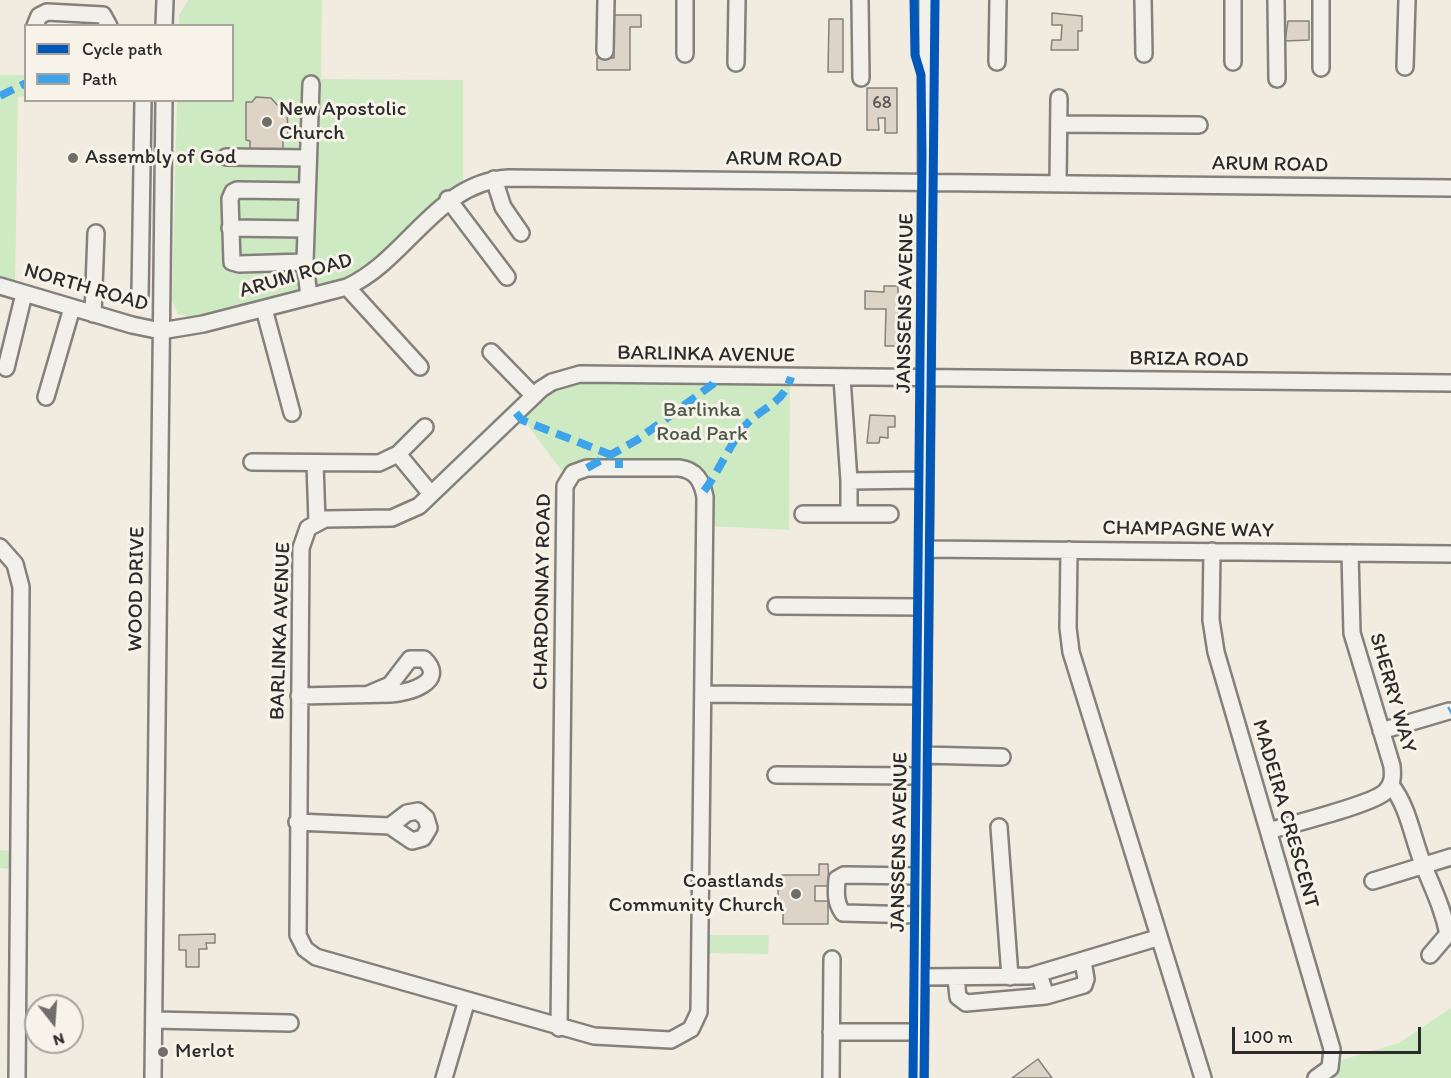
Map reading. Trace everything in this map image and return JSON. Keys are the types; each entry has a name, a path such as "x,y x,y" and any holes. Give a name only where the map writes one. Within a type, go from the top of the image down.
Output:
{"street":[{"path":"164,24 165,0"},
{"path":"605,51 606,0"},
{"path":"685,0 685,54"},
{"path":"736,63 737,0"},
{"path":"860,0 861,78"},
{"name":"JANSSENS AVENUE","path":"919,1078 923,480 926,378 927,0"},
{"path":"997,63 998,0"},
{"path":"1143,0 1144,54"},
{"path":"1233,0 1233,62"},
{"path":"1276,0 1277,79"},
{"path":"1320,0 1321,68"},
{"path":"1405,67 1407,0"},
{"path":"35,24 36,19 47,12 103,15 107,24"},
{"path":"309,297 304,262 311,84"},
{"path":"1058,183 1059,98"},
{"path":"140,295 143,102"},
{"name":"WOOD DRIVE","path":"153,1078 164,102"},
{"path":"1059,124 1199,125"},
{"path":"226,157 308,158"},
{"path":"494,179 503,207 521,233"},
{"name":"ARUM ROAD","path":"161,331 190,327 347,287 377,270 448,200 469,186 494,179 1451,188"},
{"path":"142,184 163,185"},
{"path":"304,262 235,264 231,259 230,195 235,191 307,191"},
{"path":"448,200 507,277"},
{"path":"230,228 306,229"},
{"path":"93,314 96,232"},
{"name":"NORTH ROAD","path":"0,286 93,314 161,331"},
{"path":"347,287 420,367"},
{"path":"6,368 24,294"},
{"path":"46,397 72,308"},
{"path":"264,309 292,413"},
{"path":"491,352 534,396"},
{"name":"BARLINKA AVENUE","path":"703,694 699,1012 691,1029 670,1040 608,1038 559,1028 316,957 304,949 298,935 297,822 301,548 308,528 317,522 392,518 419,506 534,396 552,382 579,374 926,378"},
{"path":"842,378 849,514"},
{"name":"BRIZA ROAD","path":"926,378 1451,383"},
{"path":"252,462 379,463 398,454 426,427"},
{"path":"398,454 431,494"},
{"path":"315,463 317,522"},
{"name":"CHARDONNAY ROAD","path":"559,1028 564,491 567,481 578,470 587,468 679,468 692,472 702,483 705,497 703,694"},
{"path":"849,481 923,480"},
{"path":"804,514 890,514"},
{"path":"0,547 15,564 21,587 17,1078"},
{"name":"CHAMPAGNE WAY","path":"924,549 1451,554"},
{"path":"1069,550 1068,628 1071,652 1157,938 1167,958 1203,1078"},
{"name":"MADEIRA CRESCENT","path":"1212,551 1213,638 1332,1049 1330,1068 1316,1078"},
{"name":"SHERRY WAY","path":"1269,831 1370,800 1394,789 1392,766 1350,622 1350,553"},
{"path":"776,606 923,607"},
{"path":"299,696 369,694"},
{"path":"703,694 923,696"},
{"path":"1381,731 1449,711"},
{"path":"922,754 1002,757"},
{"path":"776,775 922,776"},
{"path":"1394,789 1406,810 1423,865 1436,891 1449,934 1431,955"},
{"path":"297,822 390,826"},
{"path":"999,827 1010,977"},
{"path":"1372,881 1451,857"},
{"path":"920,915 843,913 837,903 837,879 844,875 921,876"},
{"path":"920,977 1010,977 1039,974 1157,938"},
{"path":"831,1078 832,959"},
{"path":"956,978 958,996 966,1003 1046,996 1084,985 1086,979 1083,961"},
{"path":"1039,974 1046,996"},
{"path":"444,1078 467,1000"},
{"path":"154,1020 290,1023"},
{"path":"831,1032 919,1032"}],"green space":[{"path":"188,0 322,0 321,79 463,80 463,182 447,192 376,260 349,278 195,319 178,314 172,301 177,102 234,102 234,24 179,24 179,15"},
{"path":"0,75 24,75 24,96 18,97 15,284 0,280"},
{"name":"Barlinka Road Park","path":"579,380 790,383 789,530 710,526 710,495 679,461 592,460 584,461 565,475 520,415 552,388"},
{"path":"0,850 12,851 12,869 0,868"},
{"path":"706,935 769,935 768,954 706,953"},
{"path":"1451,1008 1451,1078 1328,1078 1338,1061 1399,1043"}],"building":[{"path":"1052,13 1082,16 1082,31 1078,31 1078,50 1051,50 1052,40 1061,40 1062,25 1052,25"},
{"path":"608,15 641,15 641,27 630,27 630,70 597,70 597,58 614,58 614,28 608,28"},
{"path":"829,19 843,19 843,72 828,72"},
{"path":"1288,21 1309,21 1309,40 1285,41"},
{"path":"867,88 897,88 897,133 885,133 885,118 878,118 879,130 867,130"},
{"name":"New Apostolic Church","path":"256,97 271,98 280,108 287,108 288,136 283,136 283,149 250,149 250,141 246,140 246,102 252,102"},
{"path":"884,286 898,286 898,313 907,313 906,334 898,334 898,346 885,346 886,309 865,309 865,291 884,292"},
{"path":"870,415 895,416 895,427 888,427 888,438 880,437 879,443 867,443"},
{"name":"Coastlands Community Church","path":"819,864 828,864 829,886 815,886 815,901 828,901 828,924 783,924 783,902 778,903 778,886 782,886 782,875 819,875"},
{"path":"215,934 215,943 206,943 207,949 199,949 199,967 186,967 186,950 179,950 179,935"},
{"path":"1038,1059 1052,1078 1012,1078"}],"marked path":[{"path":"0,96 24,84"},
{"path":"587,468 637,440 713,384 714,376"},
{"path":"704,491 744,427 783,394 791,377"},
{"path":"516,413 522,420 619,458 619,468"}],"cycle path":[{"path":"913,1078 922,155 921,75 915,55 914,0"},
{"path":"924,1078 935,0"}],"place":[{"name":"New Apostolic Church","path":"267,122"},
{"name":"Assembly of God","path":"73,158"},
{"name":"Coastlands Community Church","path":"796,894"},
{"name":"Merlot","path":"163,1052"}]}
